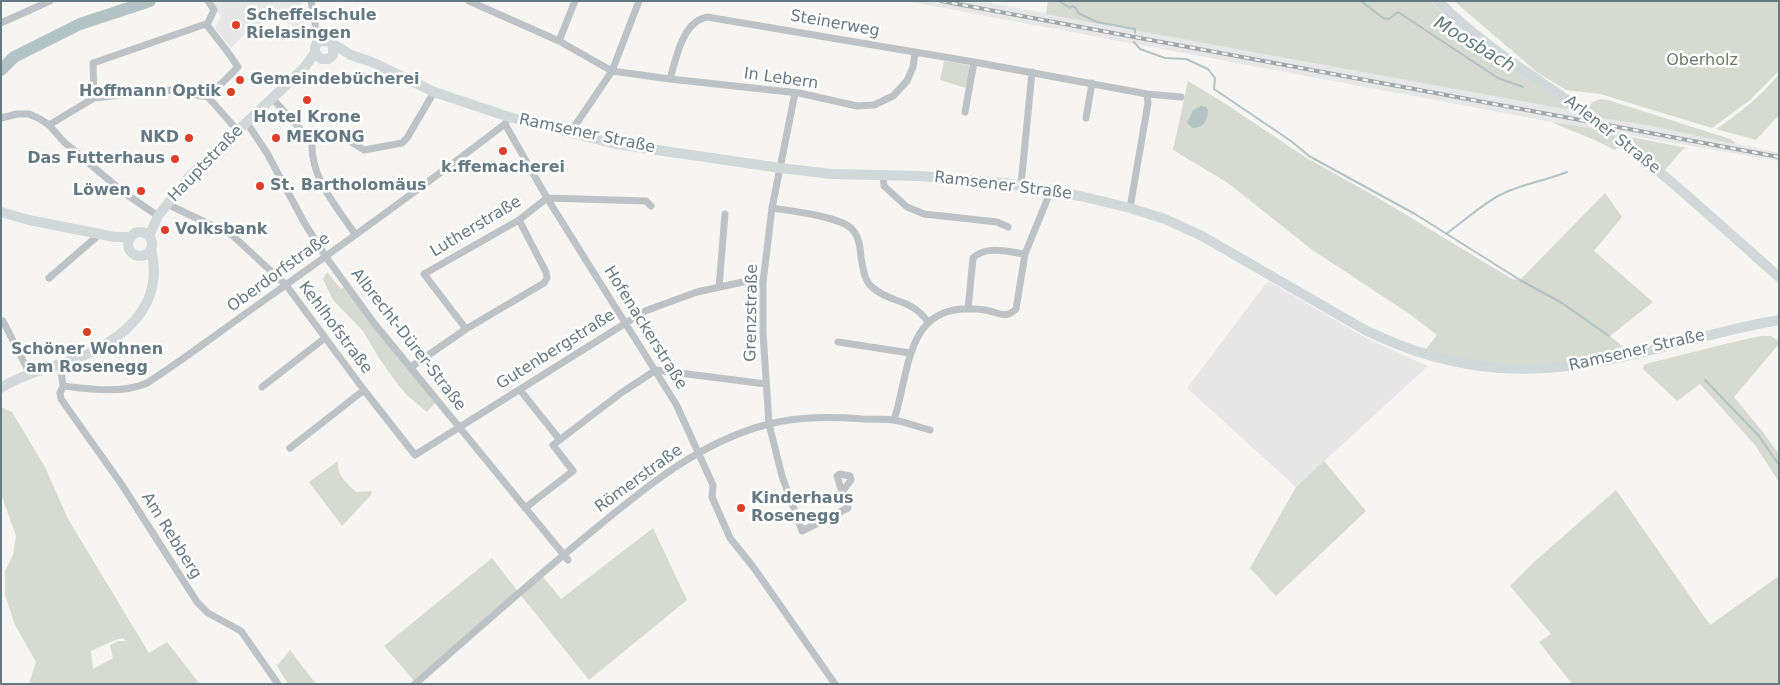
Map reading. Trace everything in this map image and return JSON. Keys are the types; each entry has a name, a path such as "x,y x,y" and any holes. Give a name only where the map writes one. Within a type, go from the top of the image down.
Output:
{"main road":[{"name":"Arlener Straße","path":"1438,1 1456,20 1626,144 1779,277"},
{"name":"Ramsener Straße","path":"323,50 351,55 372,62 434,92 507,121 616,144 832,174 938,178 1021,185 1130,208 1165,219 1202,236 1385,340 1433,357 1473,366 1519,370 1574,366 1628,356 1731,329 1779,320"},
{"name":"Hauptstraße","path":"145,234 189,177 323,50"},
{"path":"1,212 29,220 101,233 130,241"},
{"path":"1,388 16,379 60,364 108,342 127,328 146,304 154,284 155,269 151,249 152,244 145,234 134,234 130,241 132,252 142,256 155,269"},
{"path":"142,256 151,249"}],"street":[{"path":"1,23 50,1"},
{"path":"94,98 92,63 207,25 214,10 208,1"},
{"path":"469,1 559,41 612,71"},
{"path":"559,41 575,1"},
{"path":"570,133 612,71 639,1"},
{"path":"313,2 315,22 323,50"},
{"name":"Steinerweg","path":"670,79 679,47 689,29 696,22 707,17 1032,72 1147,94 1181,98"},
{"path":"207,25 238,67 208,97"},
{"name":"In Lebern","path":"612,71 795,93 857,106 874,105 893,96 907,81 913,67 915,53"},
{"path":"965,112 974,62"},
{"path":"1021,185 1032,72"},
{"path":"1086,118 1092,83"},
{"path":"49,125 94,98 170,90 208,97 238,131"},
{"path":"312,142 320,139 348,140 364,150 399,144 407,138 434,92"},
{"name":"Grenzstraße","path":"795,93 772,208 763,282 763,333 769,424 782,476 802,531 848,508 842,492"},
{"path":"1130,208 1148,103 1147,94"},
{"path":"272,98 312,142 312,150 320,181 355,234"},
{"path":"1,118 17,114 28,114 49,125 64,142 156,219"},
{"name":"Hofenackerstraße","path":"507,121 547,198 676,404 713,485 712,498 730,538 754,568 835,684"},
{"name":"Oberdorfstraße","path":"63,386 107,389 140,386 155,378 326,257 355,234 379,219 507,121"},
{"name":"Albrecht-Dürer-Straße","path":"247,123 267,153 314,239 374,323 566,557"},
{"path":"883,175 884,186 914,211 924,214 997,222 1008,227"},
{"path":"894,420 910,353 916,338 928,322 944,314 964,309 986,310 1001,315 1010,314 1016,309 1025,254 1051,190"},
{"path":"547,198 646,201 651,206"},
{"name":"Lutherstraße","path":"466,329 424,274 519,220 547,198"},
{"name":"Kehlhofstraße","path":"168,204 232,235 286,285 364,390 415,454"},
{"path":"772,208 826,217 850,227 859,243 863,268 868,283 881,293 915,308 928,322"},
{"path":"719,287 725,214"},
{"path":"411,367 466,329 544,283 547,278 546,272 519,220"},
{"path":"49,278 101,233"},
{"path":"964,309 973,258 979,253 997,250 1025,254"},
{"name":"Gutenbergstraße","path":"415,454 645,311 697,292 752,280 763,282"},
{"path":"3,321 30,374"},
{"path":"262,387 326,338"},
{"path":"838,342 910,353"},
{"path":"60,364 63,386"},
{"path":"525,508 573,471 553,445 621,393 656,370 766,384"},
{"name":"Am Rebberg","path":"63,386 60,393 61,399 122,485 191,594 208,613 242,631 278,684"},
{"path":"290,448 364,390"},
{"path":"520,390 560,440"},
{"name":"Römerstraße","path":"415,684 634,497 679,464 699,453 740,434 769,424 807,418 894,420 930,430"}],"shaded area":[{"name":"Scheffelschule Rielasingen","path":"211,1 301,1 306,36 302,36 291,24 275,20 254,25 231,48 215,28 221,17"},
{"path":"906,1 979,1 1581,112 1601,118 1648,124 1779,153 1779,161 1552,122"},
{"path":"1201,106 1206,107 1208,110 1206,120 1199,127 1192,128 1187,123 1193,110"},
{"path":"1268,281 1368,339 1428,366 1296,487 1187,388"}],"green space":[{"path":"1048,1 1431,1 1462,33 1581,112 1046,14"},
{"name":"Oberholz","path":"1454,1 1779,1 1779,71 1750,100 1712,128 1600,94 1566,90 1538,73"},
{"path":"944,61 969,65 969,89 940,80"},
{"path":"1779,74 1779,115 1756,140 1716,129 1750,104"},
{"path":"1188,81 1305,157 1380,199 1512,279 1520,280 1605,193 1622,217 1594,251 1653,302 1610,336 1628,351 1541,369 1422,354 1437,335 1411,315 1311,249 1228,183 1173,150"},
{"path":"1601,99 1730,139 1736,143 1648,125 1601,118 1589,108 1592,102"},
{"path":"1552,122 1602,130 1619,144 1619,147 1615,150 1612,149"},
{"path":"1626,136 1687,148 1683,149 1665,170"},
{"path":"327,272 341,289 344,287 435,403 427,412 399,386 363,331 333,300 323,279"},
{"path":"1760,336 1771,336 1779,341 1779,344 1734,397 1779,454 1779,482 1755,445 1700,384 1677,401 1643,369 1644,365 1649,363"},
{"path":"1,407 12,412 45,467 68,519 149,653 167,642 200,684 29,684 36,662 15,625 5,595 5,571 13,555 16,536 1,494","holes":["123,638 126,641 119,641 110,645 113,658 93,669 91,651 115,640"]},
{"path":"338,461 340,475 356,492 372,491 371,495 342,526 309,482"},
{"path":"1324,461 1366,511 1276,596 1250,568 1296,487"},
{"path":"1616,490 1710,625 1779,576 1779,684 1572,684 1539,642 1551,634 1510,586 1534,562"},
{"path":"653,528 687,600 589,680 519,593 541,574 561,599"},
{"path":"492,558 519,593 416,683 384,646"},
{"path":"290,650 316,684 288,684 277,666"}],"waterway":[{"path":"1,70 14,57 80,24 150,1"},
{"path":"1059,1 1070,8 1072,6 1076,8 1078,13 1097,22 1135,29 1135,33"},
{"name":"Moosbach","path":"1361,1 1383,18 1389,19 1398,12 1498,78 1523,87"},
{"path":"1134,42 1140,49 1165,58 1186,59 1208,69 1215,78 1214,89 1291,141 1309,156 1415,214 1520,280 1562,303 1609,336"},
{"path":"1446,234 1479,208 1500,195 1567,172"},
{"path":"1705,380 1759,436 1779,465"}],"railway":[{"path":"941,1 1779,157"}],"place":[{"name":"Scheffelschule Rielasingen","path":"236,25"},
{"name":"Gemeindebücherei","path":"240,80"},
{"name":"Hoffmann Optik","path":"231,92"},
{"name":"Hotel Krone","path":"307,100"},
{"name":"NKD","path":"189,138"},
{"name":"MEKONG","path":"276,138"},
{"name":"k.ffemacherei","path":"503,151"},
{"name":"Das Futterhaus","path":"175,159"},
{"name":"St. Bartholomäus","path":"260,186"},
{"name":"Löwen","path":"141,191"},
{"name":"Volksbank","path":"165,230"},
{"name":"Schöner Wohnen am Rosenegg","path":"87,332"},
{"name":"Kinderhaus Rosenegg","path":"741,508"}]}
